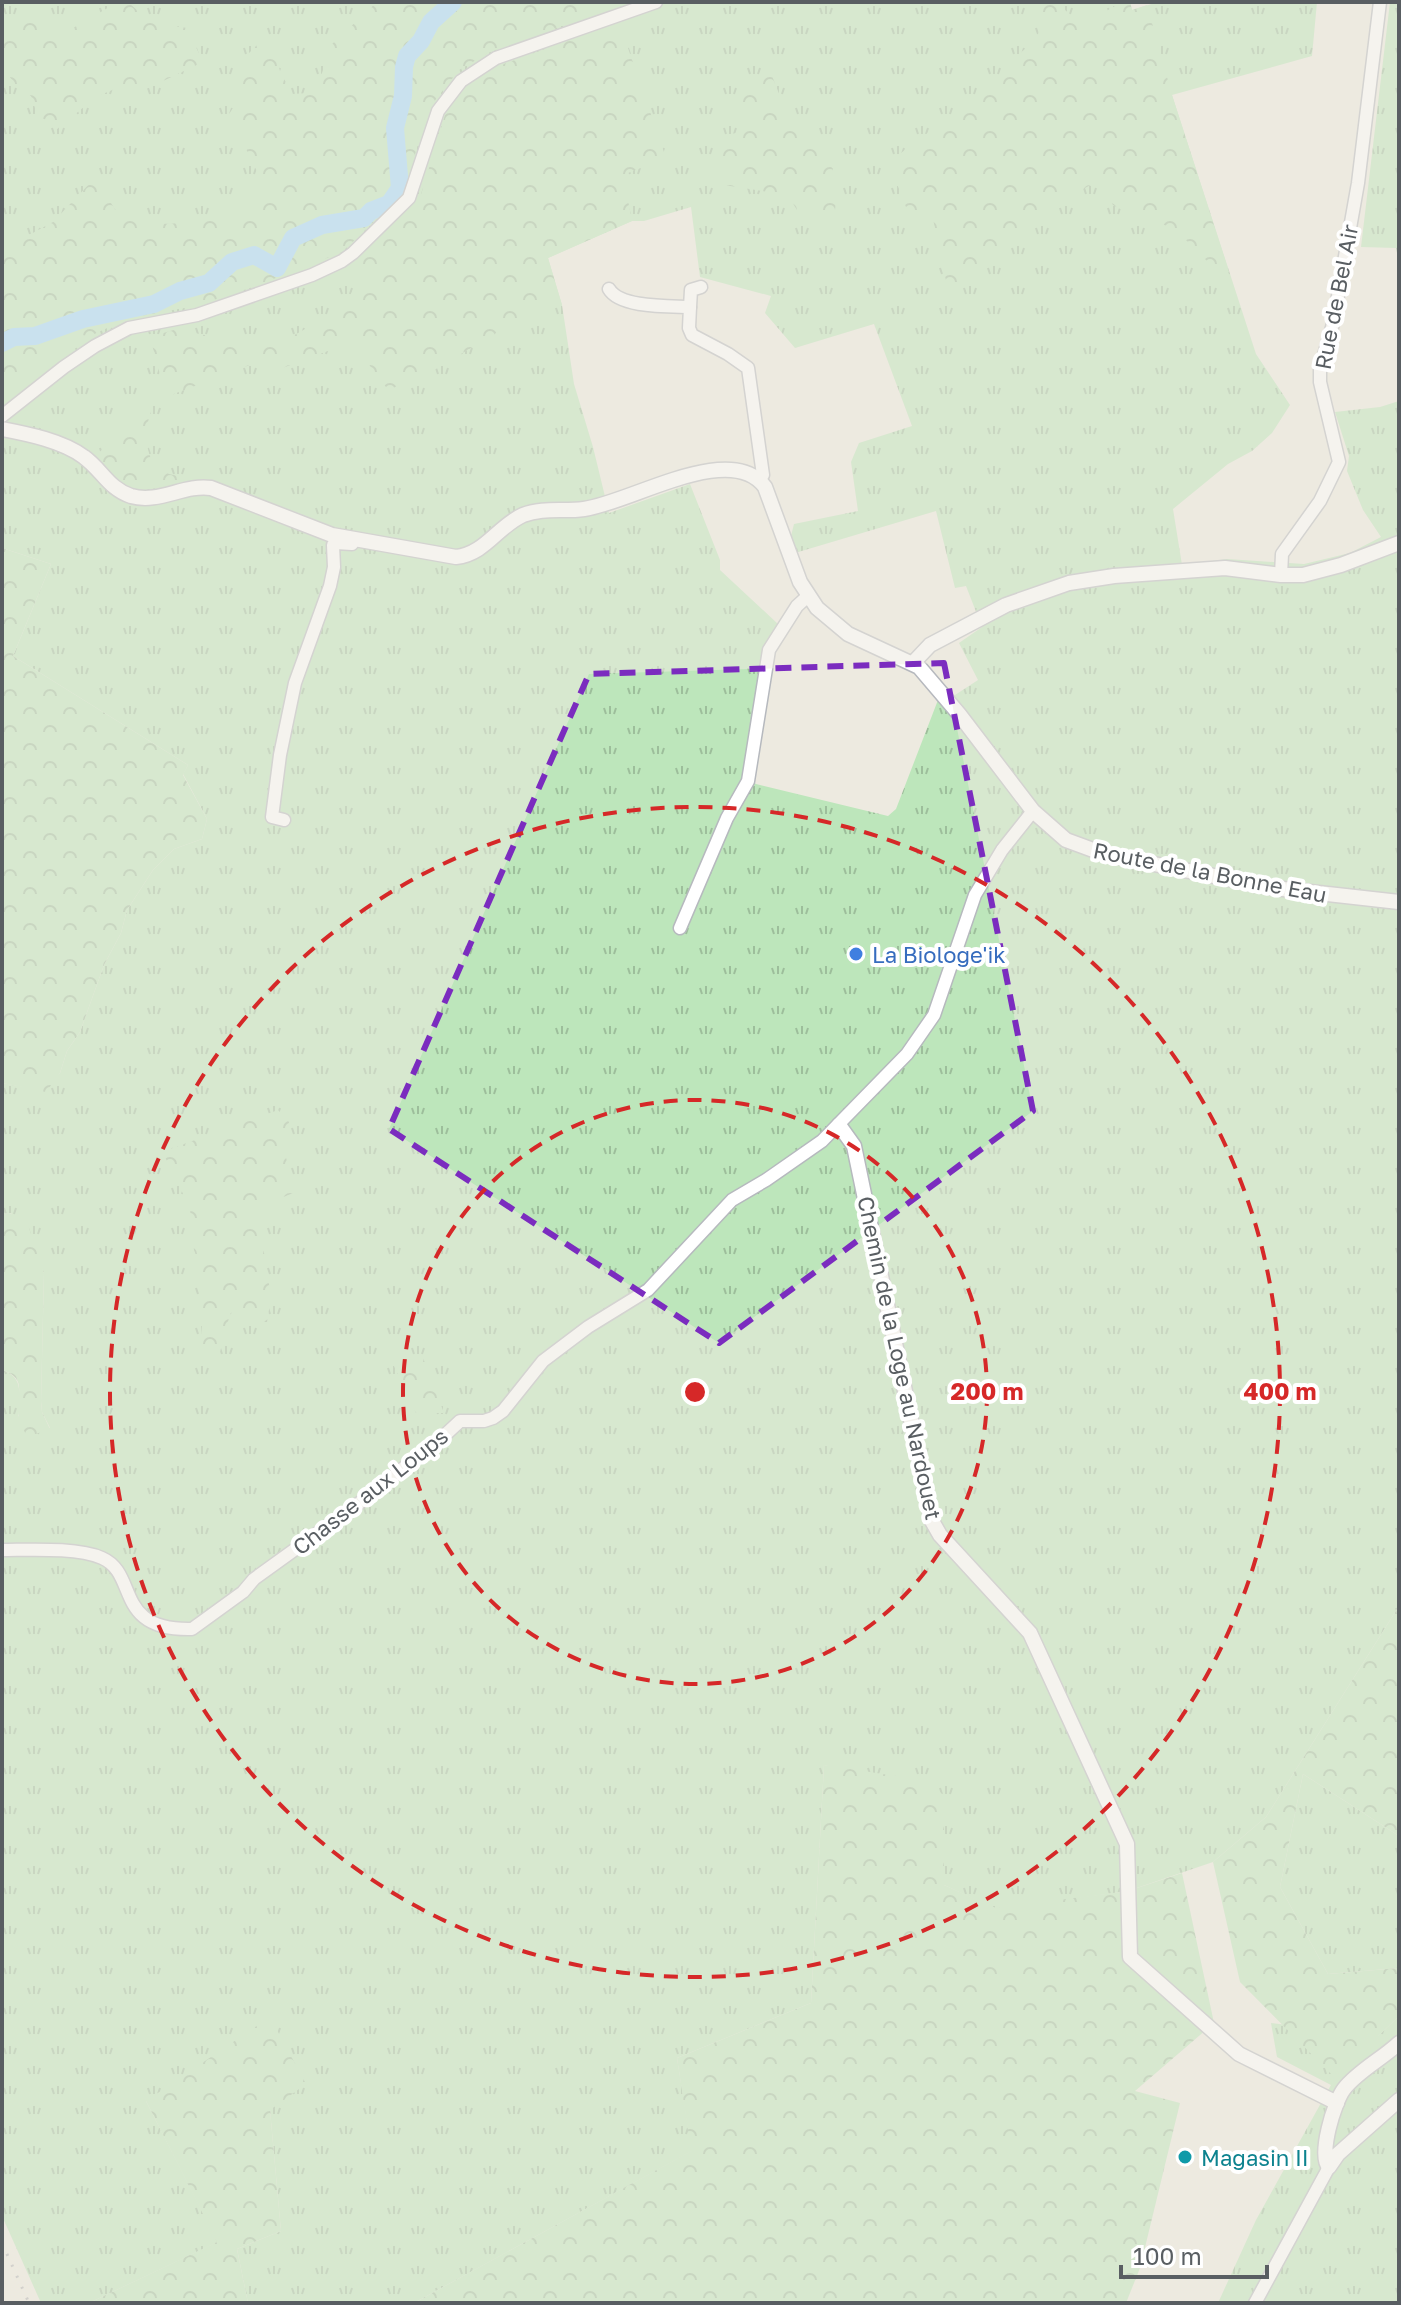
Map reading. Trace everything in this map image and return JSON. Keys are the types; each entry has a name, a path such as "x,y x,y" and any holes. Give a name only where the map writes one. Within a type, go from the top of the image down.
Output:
{"street":[{"path":"2,416 74,360 129,328 197,315 312,275 342,261 409,198 438,111 461,81 496,58 656,2"},
{"name":"Rue de Bel Air","path":"1281,575 1282,554 1320,501 1339,462 1320,382 1320,369 1333,324 1358,183 1380,2"},
{"path":"701,287 691,290 689,328 692,335 728,354 749,370 763,475 759,479"},
{"path":"609,289 614,296 628,301 690,307"},
{"path":"2,429 81,454 110,485 127,495 139,498 161,496 198,486 211,488 332,535 451,557 464,556 484,546 510,522 530,513 584,509 712,470 736,471 759,479 765,487 800,582 824,616 848,634 913,663 930,645 1021,597 1069,583 1114,576 1225,568 1303,575 1399,543"},
{"path":"284,820 272,817 280,755 295,683 330,586 334,567 333,545 364,542"},
{"path":"680,928 727,818 748,781 769,650 797,606 808,596"},
{"name":"Route de la Bonne Eau","path":"913,663 946,698 1033,811 1066,840 1104,854 1292,891 1399,902"},
{"name":"Chasse aux Loups","path":"2,1550 72,1553 101,1558 117,1574 135,1610 145,1619 192,1629 243,1592 254,1579 362,1501 460,1421 493,1418 557,1349 648,1290 732,1200 822,1141 907,1054 934,1015 975,895 996,858 1033,811"},
{"name":"Chemin de la Loge au Nardouet","path":"839,1125 854,1146 932,1521 940,1535 1030,1633 1127,1844 1130,1957 1239,2054 1337,2103"},
{"path":"1329,2167 1324,2162 1323,2152 1337,2103 1345,2089 1399,2043"},
{"path":"1255,2303 1338,2154 1399,2100"}],"highlighted area":[{"path":"944,663 1033,1111 719,1343 389,1129 589,674"}],"green space":[{"path":"2,2 1130,2 1132,10 1158,2 1317,2 1312,56 1172,95 1256,354 1290,405 1272,433 1252,451 1228,464 1173,509 1182,565 1227,559 1304,564 1350,553 1381,537 1363,510 1347,471 1349,456 1335,412 1380,407 1399,401 1399,1606 1266,1817 1213,1862 1128,1891 998,1910 944,1885 944,1797 824,1765 811,2003 677,2058 692,2151 414,2303 248,2303 237,2249 281,2231 270,2110 146,2101 218,2242 89,2303 41,2303 2,2216 2,1370 17,1382 18,1416 50,1428 42,1412 41,1401 44,1273 11,1213 2,1214 2,1083 37,1089 60,1073 67,1051 80,1032 104,965 121,933 127,910 153,870 174,849 202,839 207,819 183,774 188,765 13,656 51,564 2,548","holes":["691,207 700,277 771,296 765,313 795,348 874,324 912,426 859,443 851,462 858,511 794,524 790,540 795,553 936,511 955,588 966,586 982,627 959,643 978,680 952,697 938,700 896,809 888,816 756,784 744,775 760,660 778,624 720,570 720,560 690,484 609,513 574,384 562,305 548,258 632,221 644,221"]},
{"path":"118,2 128,2 150,22 187,28 203,62 146,89 126,84 96,97 56,130 47,120 38,117 31,96 16,85 6,72 2,61 2,35 27,14 61,35"},
{"path":"377,2 594,2 596,13 488,53 459,70 429,108 403,194 342,252 195,306 129,318 90,336 74,334 59,337 26,374 22,392 2,385 2,238 29,235 53,222 92,181 100,182 119,214 127,219 152,224 208,219 269,196 229,114 237,102 247,55 260,42 273,46 280,71 292,94 308,93 322,73 331,45"},
{"path":"1035,2 1056,2 1082,25 1122,2 1130,2 1132,10 1147,5 1172,95 1229,272 1216,270 1174,228 1129,214 1113,205 1098,181 1044,210 1024,225 974,277 948,290 933,219 911,220 894,176 894,159 991,86 1034,41 1039,26"},
{"path":"1390,2 1399,2 1399,263 1396,248 1361,247"},
{"path":"619,22 666,158 623,175 632,221 548,258 562,305 511,324 431,372 415,374 389,391 352,342 261,376 257,362 166,397 150,337 177,329 231,341 289,338 343,308 360,278 355,260 420,198 445,115 466,87 501,65"},
{"path":"770,71 792,126 823,143 829,156 837,189 834,221 800,215 788,195 724,185 717,144 721,137 743,131 735,98 741,88"},
{"path":"154,402 146,434 154,466 169,474 190,479 160,488 137,489 117,479 95,457 123,427"},
{"path":"2,548 51,564 13,656 188,765 183,775 207,819 202,839 174,849 153,870 127,910 121,933 104,965 80,1032 67,1051 60,1073 46,1092 2,1083"},
{"path":"278,1110 289,1122 285,1152 293,1193 257,1208 271,1297 267,1322 260,1322 256,1312 236,1310 230,1314 220,1352 210,1357 204,1356 200,1346 202,1324 198,1261 190,1208 165,1157 170,1149"},
{"path":"10,1213 28,1225 44,1273 41,1401 42,1412 50,1429 27,1437 18,1415 18,1382 2,1370 2,1214"},
{"path":"422,1355 444,1413 416,1413 393,1364"},
{"path":"1399,1606 1399,1836 1303,1774 1280,1887 1328,1974 1399,1968 1399,2016 1335,2078 1240,1982 1213,1862 1266,1817"},
{"path":"824,1765 929,1781 944,1796 944,1885 996,1908 1128,1891 1182,1873 1214,2023 1135,2091 1180,2103 1140,2268 1126,2303 414,2303 691,2151 677,2058 811,2003"},
{"path":"1303,1774 1399,1836 1399,1968 1328,1974 1280,1887"},
{"path":"1399,2016 1399,2303 1218,2303 1256,2220 1331,2085 1277,2057 1271,2023 1378,2036"},
{"path":"270,2017 306,2084 270,2110 281,2231 237,2249 248,2303 89,2303 217,2242 146,2101"}],"waterway":[{"path":"2,343 14,337 35,336 83,319 154,304 180,291 209,283 232,262 254,255 277,268 293,238 322,225 364,218 371,211 389,204 400,188 395,128 403,96 407,56 421,41 431,22 453,2"}],"railway":[{"path":"2,2243 29,2303"}],"place":[{"name":"La Biologe'ik","path":"856,954"},
{"name":"Magasin II","path":"1185,2157"}]}
